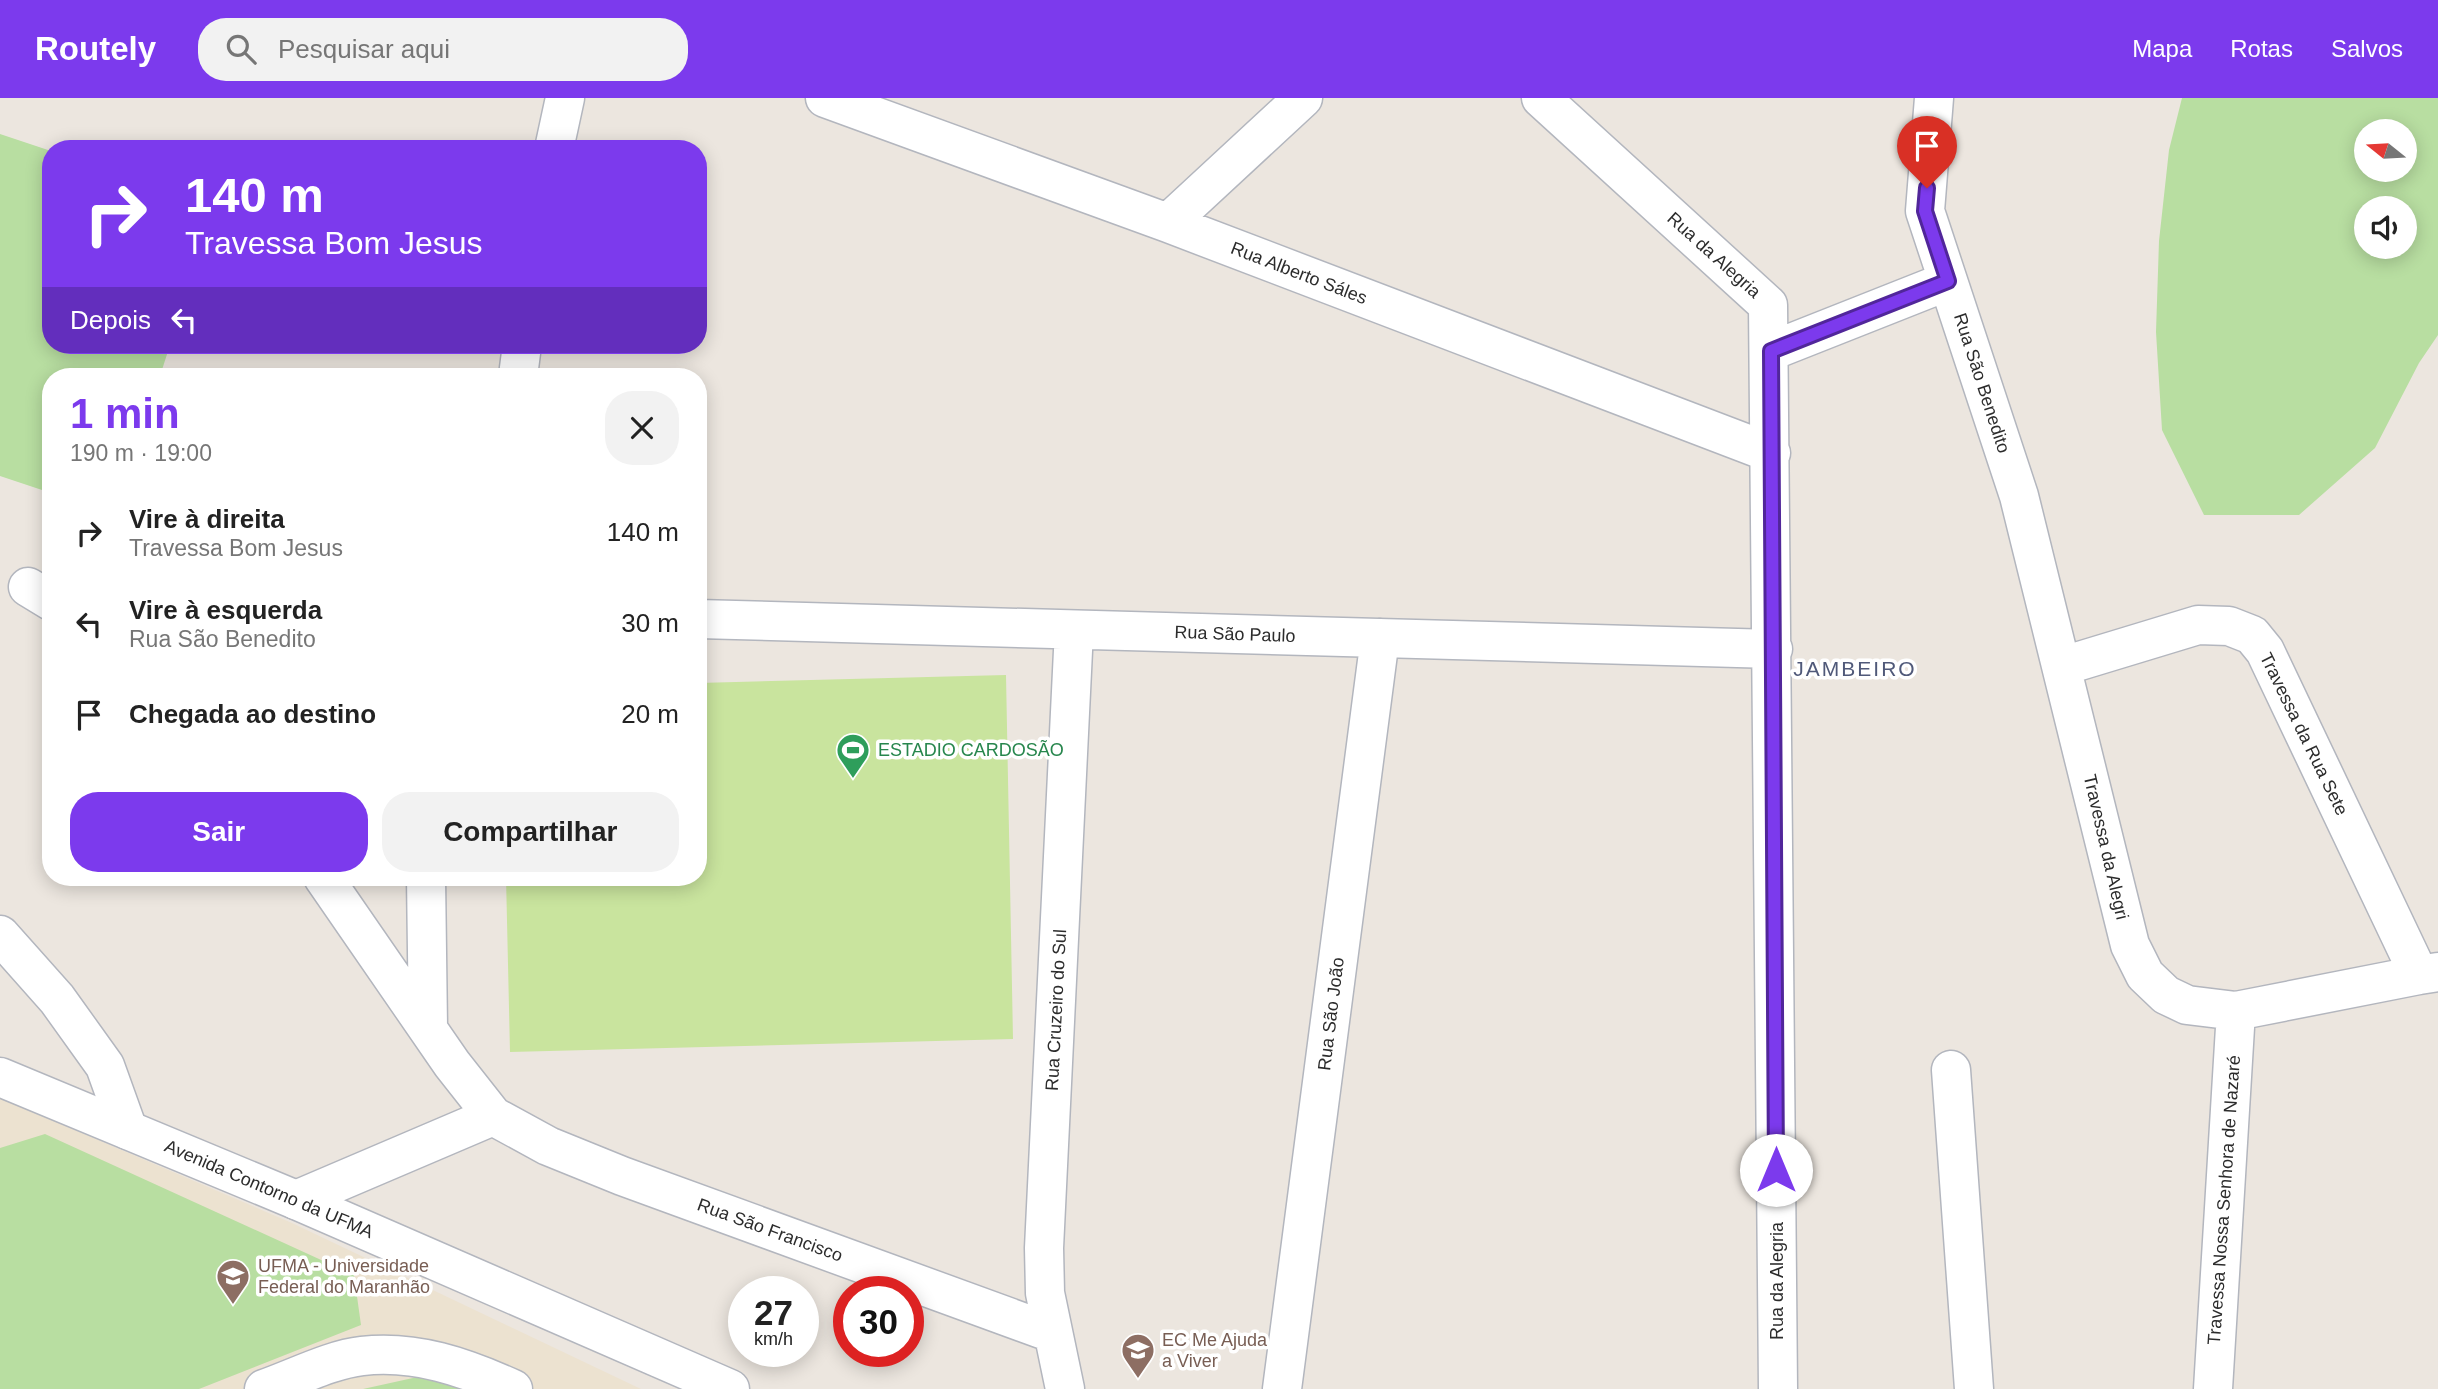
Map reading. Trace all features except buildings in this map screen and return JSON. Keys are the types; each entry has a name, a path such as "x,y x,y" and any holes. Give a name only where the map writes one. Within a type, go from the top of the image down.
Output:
{"street":[{"path":"556,140 565,98"},
{"name":"Rua Alberto Sáles","path":"825,98 1168,223 1771,453"},
{"path":"1168,223 1303,98"},
{"name":"Rua da Alegria","path":"1541,98 1768,304 1771,351 1778,1389"},
{"name":"Rua São Benedito","path":"1934,98 1925,211 2019,496 2063,666"},
{"path":"1771,351 1948,281"},
{"name":"Rua São Paulo","path":"707,619 1773,649"},
{"name":"Travessa da Rua Sete","path":"2063,666 2198,625 2229,626 2252,635 2265,650 2428,974 2236,1011 2187,1005"},
{"name":"Rua Cruzeiro do Sul","path":"1065,1389 1045,1293 1044,1248 1074,630"},
{"name":"Rua São João","path":"1282,1389 1380,638"},
{"name":"Travessa da Alegri","path":"2063,666 2130,945 2145,975 2166,995 2187,1005"},
{"name":"Rua São Francisco","path":"329,886 452,1064 493,1116 548,1146 622,1176 1052,1333"},
{"path":"426,886 428,1027"},
{"path":"0,935 57,999 105,1066 128,1129"},
{"name":"Travessa Nossa Senhora de Nazaré","path":"2213,1389 2236,1011"},
{"path":"1951,1070 1974,1389"},
{"name":"Avenida Contorno da UFMA","path":"0,1077 296,1200 730,1389"},
{"path":"296,1200 493,1116"},
{"path":"264,1389 360,1356 409,1355 464,1367 513,1389"}],"shaded area":[{"name":"UFMA - Universidade Federal do Maranhão","path":"0,1098 292,1223 641,1389 0,1389"}],"green space":[{"path":"2182,98 2438,98 2438,335 2419,363 2375,448 2299,515 2204,515 2162,430 2156,332 2159,241 2169,150"},
{"path":"0,134 42,148 42,354 167,354 163,368 42,368 42,490 0,476"},
{"name":"ESTADIO CARDOSÃO","path":"1006,675 1013,1039 510,1052 506,886 707,886 707,683"},
{"name":"UFMA - Universidade Federal do Maranhão","path":"45,1134 354,1275 361,1325 199,1389 0,1389 0,1148"},
{"path":"422,1376 465,1389 363,1389"}],"place":[{"name":"ESTADIO CARDOSÃO","path":"853,780"},
{"name":"UFMA - Universidade Federal do Maranhão","path":"233,1306"},
{"name":"EC Me Ajuda a Viver","path":"1138,1380"}],"district":[{"name":"JAMBEIRO","path":"1855,668"}],"route":[{"path":"1776,1170 1771,351 1948,281 1925,211 1927,188"}]}
